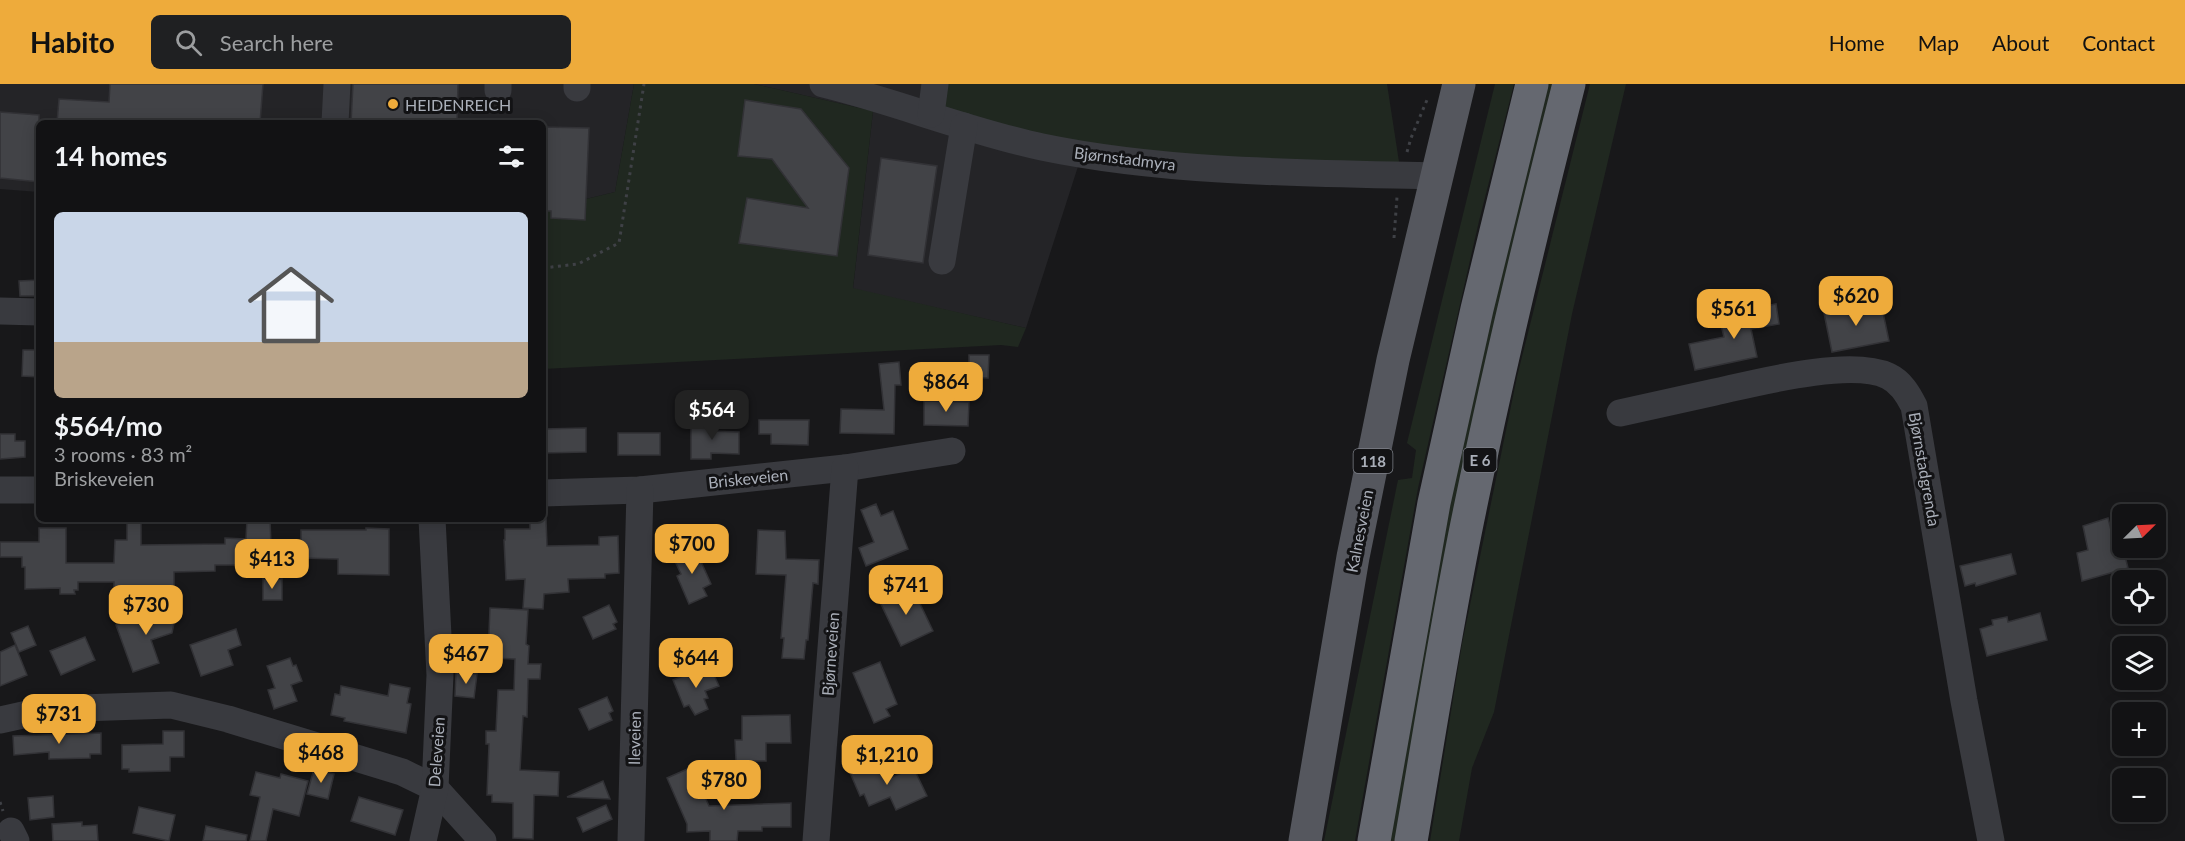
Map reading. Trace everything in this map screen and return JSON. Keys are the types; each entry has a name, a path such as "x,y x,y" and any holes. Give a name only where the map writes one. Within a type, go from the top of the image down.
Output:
{"highway":[{"name":"E 6","path":"1374,841 1415,602 1439,482 1477,309 1532,84"},
{"name":"E 6","path":"1411,841 1470,509 1515,306 1569,84"}],"main road":[{"name":"Kalnesveien","path":"1305,841 1355,545 1393,360 1459,84"}],"street":[{"path":"335,120 337,84"},
{"name":"Bjørnstadmyra","path":"823,84 931,114 964,126 1040,146 1082,154 1254,170 1436,176"},
{"path":"931,114 935,84"},
{"path":"942,261 964,126"},
{"path":"0,311 36,312"},
{"name":"Bjørnstadgrenda","path":"1620,413 1776,379 1831,371 1863,369 1888,376 1906,390 1914,406 1964,701 1991,841"},
{"name":"Briskeveien","path":"546,494 640,490 845,468 952,451"},
{"name":"Bjørneveien","path":"816,841 845,468"},
{"path":"0,490 36,490"},
{"name":"Ileveien","path":"632,841 640,490"},
{"name":"Deleveien","path":"423,841 435,788 440,675 432,522"},
{"path":"0,720 50,709 171,705 228,719 402,772 435,788 483,841"}],"path":[{"path":"546,268 578,264 619,243 644,84"}],"shaded area":[{"path":"0,84 634,84 615,192 557,206 546,205 546,120 36,120 36,192 0,189"},
{"path":"634,84 754,84 873,111 853,288 1026,328 1018,347 1001,345 546,369 546,205 557,206 615,192"},
{"path":"754,84 935,84 1082,154 1026,328 853,289 873,111"},
{"path":"935,84 1387,84 1401,175 1182,165 931,114"},
{"path":"1495,84 1514,84 1479,221 1418,488 1355,841 1324,841 1398,480 1412,478 1416,450 1407,443"},
{"path":"1546,84 1556,84 1398,841 1388,841 1460,450"},
{"path":"1590,84 1626,84 1572,314 1494,712 1472,768 1459,841 1430,841 1462,644 1517,377"}],"building":[{"path":"110,84 263,84 260,120 57,120 59,99 109,102"},
{"path":"353,84 458,84 457,120 351,120"},
{"path":"745,100 801,109 849,168 837,256 739,243 747,198 808,208 772,159 738,156"},
{"path":"0,112 39,115 39,120 36,120 36,182 0,178"},
{"path":"546,127 589,128 585,220 551,218 551,211 546,211"},
{"path":"881,158 937,166 923,263 868,255"},
{"path":"36,280 36,296 20,296 19,281"},
{"path":"1881,303 1889,341 1832,352 1824,313"},
{"path":"1776,304 1779,324 1751,329 1757,357 1695,370 1689,344 1724,337 1721,325 1747,319 1745,310"},
{"path":"23,350 36,350 36,377 22,376"},
{"path":"969,355 989,355 988,378 969,377"},
{"path":"899,362 901,385 895,385 894,434 840,433 841,409 884,410 879,364"},
{"path":"924,401 969,402 968,426 924,425"},
{"path":"759,420 809,420 808,445 771,444 771,434 759,434"},
{"path":"691,421 711,421 711,431 739,432 739,454 711,453 711,459 691,459"},
{"path":"586,428 586,452 546,453 546,429"},
{"path":"618,433 660,433 660,455 618,455"},
{"path":"0,434 15,434 15,441 25,441 25,457 0,459"},
{"path":"876,504 881,516 893,511 908,549 866,566 859,548 874,542 861,510"},
{"path":"2108,518 2112,534 2112,558 2126,558 2128,568 2112,570 2112,573 2082,581 2077,553 2088,550 2083,526"},
{"path":"546,519 547,546 599,545 599,537 618,536 619,573 605,574 605,578 568,579 569,592 544,594 543,609 523,608 525,579 506,580 504,540 505,529 530,529 530,522 546,522"},
{"path":"127,522 141,522 141,545 225,544 225,538 246,539 247,522 270,522 272,572 257,571 257,565 215,565 215,571 174,572 174,587 114,587 114,582 78,582 78,590 74,590 75,594 60,594 60,588 25,589 25,567 22,567 22,557 0,557 0,542 39,542 39,528 66,528 66,563 114,563 115,540 127,540"},
{"path":"366,528 389,529 389,575 338,574 338,559 301,558 301,530 366,530"},
{"path":"758,530 785,531 786,559 819,560 818,584 813,583 804,659 782,658 784,638 781,638 786,575 756,574"},
{"path":"694,546 711,584 703,588 707,596 689,604 677,576 681,574 672,555"},
{"path":"2011,554 2016,574 1976,586 1975,583 1965,586 1960,566"},
{"path":"263,579 282,579 282,600 263,600"},
{"path":"912,587 933,631 901,646 880,602"},
{"path":"178,604 172,633 151,640 159,663 133,672 116,625"},
{"path":"609,605 617,622 613,624 616,629 593,639 583,617"},
{"path":"490,608 528,610 526,644 529,646 528,664 541,664 540,679 528,679 527,717 523,716 520,770 559,772 558,796 534,795 533,839 513,838 513,803 492,802 492,795 487,795 489,744 486,744 486,731 496,731 498,690 514,690 515,659 488,658"},
{"path":"2040,613 2047,640 1987,656 1980,629 1993,625 1992,620 2007,617 2008,622"},
{"path":"28,626 36,645 19,652 11,633"},
{"path":"236,629 241,645 228,650 233,665 201,676 190,645"},
{"path":"85,637 95,660 61,675 50,651"},
{"path":"15,645 27,675 0,686 0,652"},
{"path":"290,658 293,666 296,665 302,681 291,685 297,701 274,709 268,690 275,688 267,666"},
{"path":"880,662 897,704 886,709 890,716 874,723 853,673"},
{"path":"710,666 719,686 705,691 708,698 704,699 708,709 695,715 689,705 684,707 673,680"},
{"path":"456,672 477,674 474,698 455,696"},
{"path":"390,684 410,688 407,703 411,704 406,733 344,721 345,718 331,715 335,694 340,695 341,686 388,696"},
{"path":"607,697 613,711 609,713 612,720 589,730 579,709"},
{"path":"790,715 791,743 766,743 766,761 736,761 735,740 742,740 742,716"},
{"path":"163,731 184,731 184,757 170,757 170,771 129,772 129,769 122,769 122,745 163,744"},
{"path":"101,733 101,754 90,754 90,758 49,759 49,752 14,755 13,736"},
{"path":"867,760 871,770 880,766 886,780 910,769 911,773 915,771 927,796 896,810 890,797 869,806 864,794 860,796 848,768"},
{"path":"692,767 709,806 791,803 791,827 762,827 762,831 738,831 737,841 710,841 710,831 687,832 687,824 667,778"},
{"path":"314,769 334,774 328,799 307,794"},
{"path":"256,772 280,778 281,774 308,781 299,816 273,809 266,841 250,841 260,797 250,795"},
{"path":"603,781 610,799 567,797"},
{"path":"53,796 54,817 30,820 28,798"},
{"path":"359,797 403,810 395,835 351,821"},
{"path":"606,805 612,819 583,832 577,818"},
{"path":"139,807 175,815 169,841 133,833"},
{"path":"82,822 82,826 97,825 98,841 53,841 52,824"},
{"path":"206,826 247,835 246,841 203,841"}],"place":[{"name":"HEIDENREICH","path":"393,104"}]}
